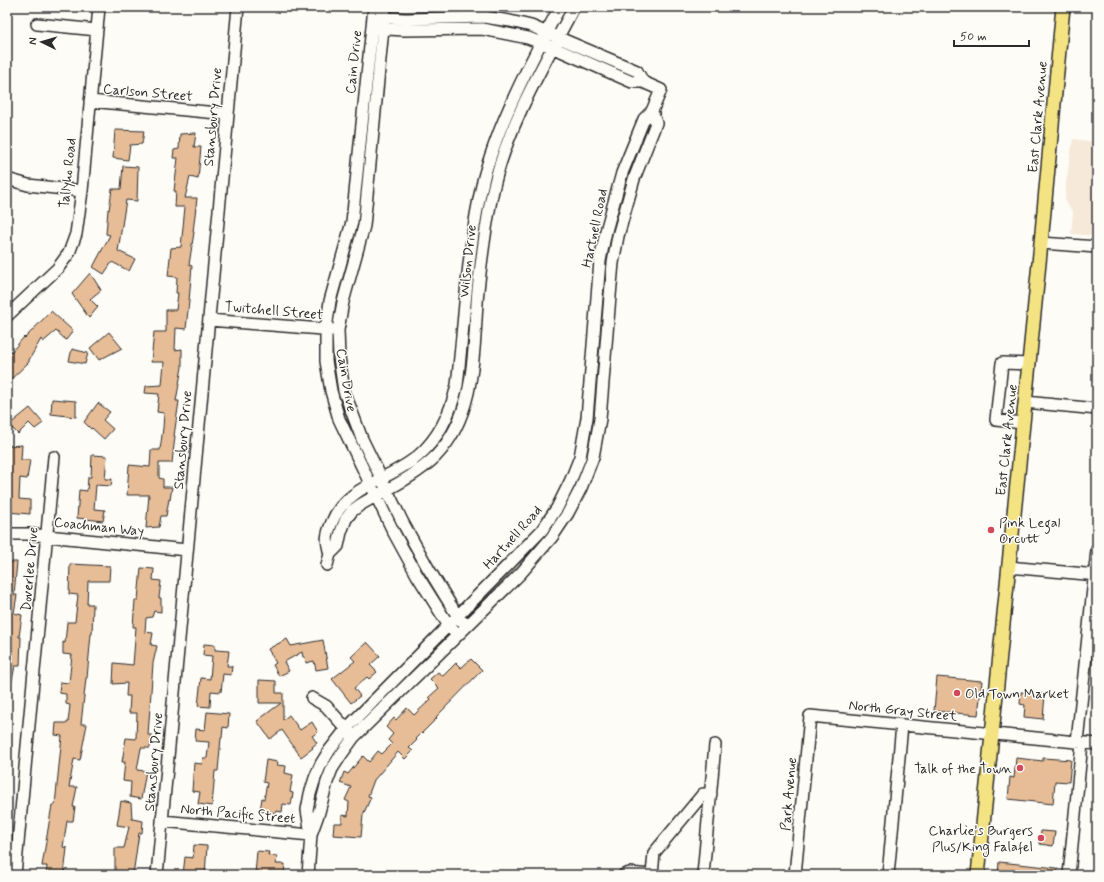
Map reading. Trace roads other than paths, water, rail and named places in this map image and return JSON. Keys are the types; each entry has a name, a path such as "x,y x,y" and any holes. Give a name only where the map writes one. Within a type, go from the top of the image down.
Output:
{"main road":[{"name":"East Clark Avenue","path":"978,875 1042,243 1063,7"}],"street":[{"name":"Tallyho Road","path":"7,316 58,268 69,254 76,234 82,191 99,7"},
{"name":"Stansbury Drive","path":"157,875 238,7"},
{"name":"Wilson Drive","path":"560,7 543,37 510,105 483,179 472,230 457,385 452,405 441,427 430,444 417,456 398,470 355,493 342,503 335,514 326,541 329,560 338,546 346,519 360,505 419,470 436,456 450,437 461,417 469,390 484,231 494,184 506,148 522,109 574,7"},
{"name":"Hartnell Road","path":"308,875 311,835 307,810 315,778 329,751 346,729 458,617 542,530 557,508 570,482 580,457 587,418 600,261 606,231 622,173 644,119 652,111 661,90 643,82 632,82 543,37 531,26 484,17 406,18 379,12"},
{"name":"Cain Drive","path":"379,12 372,28 352,222 330,301 326,329 326,361 331,391 339,419 370,485 417,575 449,626 458,635"},
{"name":"Cain Drive","path":"379,12 383,29 364,226 343,302 338,330 339,358 344,391 362,439 386,490 428,568 458,617 466,626"},
{"path":"37,24 97,30"},
{"name":"Hartnell Road","path":"372,28 404,30 482,29 528,38 543,37"},
{"name":"Carlson Street","path":"90,101 228,114"},
{"name":"Hartnell Road","path":"311,835 319,812 326,782 332,769 354,737 521,573 552,537 568,514 581,488 593,457 600,419 613,263 625,206 656,122 652,111"},
{"path":"359,154 371,155"},
{"path":"7,179 28,185 82,191"},
{"path":"1042,243 1097,248"},
{"path":"466,291 478,291"},
{"path":"597,295 610,296"},
{"name":"Twitchell Street","path":"209,320 338,330"},
{"path":"1023,423 996,420 1002,363 1029,364"},
{"path":"1025,402 1097,409"},
{"path":"587,418 600,419"},
{"name":"Doverlee Drive","path":"15,875 54,457"},
{"name":"Coachman Way","path":"7,534 27,534 187,550"},
{"path":"1069,875 1097,550"},
{"path":"1009,567 1096,575"},
{"path":"312,698 326,706 354,737"},
{"name":"North Gray Street","path":"810,716 1097,744"},
{"name":"Park Avenue","path":"795,875 810,716"},
{"path":"888,875 902,725"},
{"path":"703,875 715,745"},
{"path":"624,875 630,873 651,875 654,853 703,794 711,794"},
{"name":"North Pacific Street","path":"162,821 311,835"}],"place":[{"name":"Pink Legal Orcutt","path":"991,530"},
{"name":"Old Town Market","path":"957,693"},
{"name":"Talk of the Town","path":"1020,768"},
{"name":"Charlie's Burgers Plus/King Falafel","path":"1041,838"}]}
